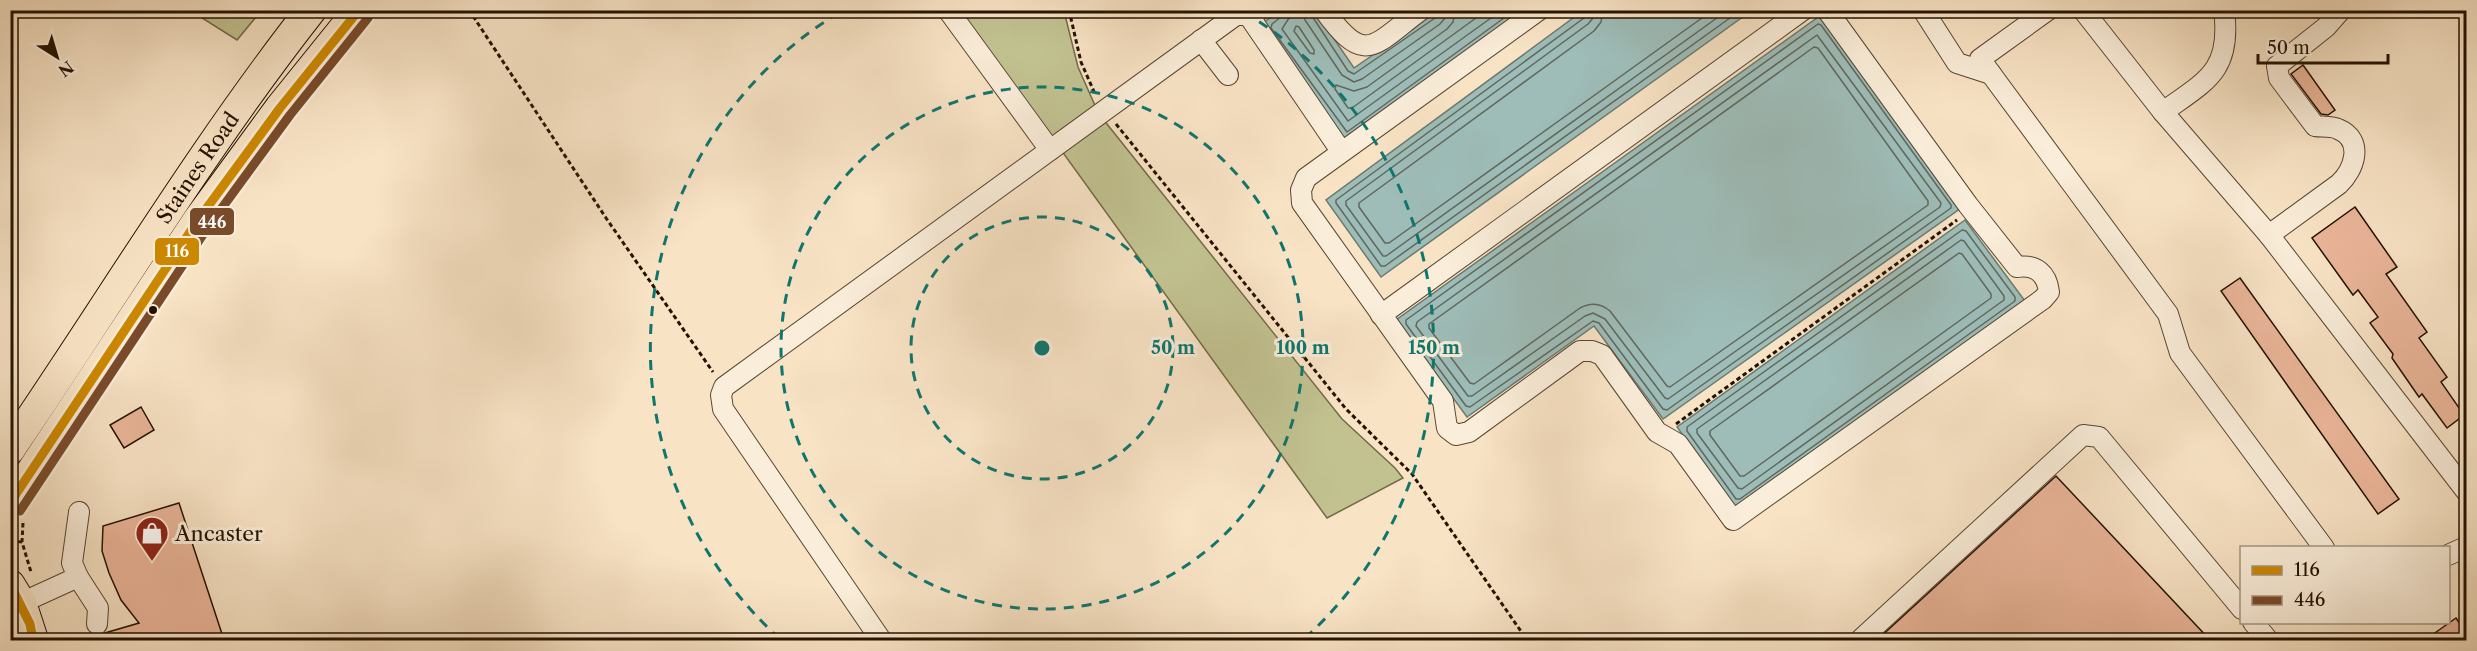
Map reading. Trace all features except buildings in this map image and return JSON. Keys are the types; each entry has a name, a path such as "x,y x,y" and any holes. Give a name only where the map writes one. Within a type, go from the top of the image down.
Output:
{"highway":[{"name":"Staines Road","path":"10,449 196,167 272,59 311,10"},
{"name":"Staines Road","path":"10,504 198,220 280,108 359,10"},
{"path":"17,586 33,640"}],"lane":[{"path":"948,10 1050,150"},
{"path":"1324,10 1342,35 1358,46 1372,46 1421,10"},
{"path":"1539,10 1306,178 1301,190 1302,203 1443,401 1447,428 1456,435 1469,432 1580,351 1592,351 1602,355 1657,432 1678,444 1733,520 2043,299 2049,292 2048,282 2040,271 2028,265 2018,267 1971,209 1827,10"},
{"path":"1381,315 1803,10"},
{"path":"1923,10 1957,63 1991,74"},
{"path":"2048,10 1980,59 2168,314 2180,352 2323,546"},
{"path":"2083,10 2163,112 2269,236 2466,491"},
{"path":"2163,112 2211,78 2222,58 2226,28 2224,10"},
{"path":"2269,236 2339,184 2349,175 2355,161 2354,147 2349,137 2338,129 2315,126 2278,78 2277,66 2325,19 2341,10"},
{"path":"881,640 723,409 721,395 724,387 1201,40 1245,13 1341,151"},
{"path":"1201,40 1228,75"},
{"path":"1860,640 2083,435 2099,437 2240,608"},
{"path":"79,512 72,563 78,578 98,608 97,624"},
{"path":"2450,554 2466,547"},
{"path":"17,586 78,578"},
{"path":"2255,624 2268,640"}],"path":[{"path":"469,10 606,218 724,387"},
{"path":"1069,10 1081,62 1094,93 1105,111 1346,409 1412,474 1527,640"},
{"path":"1662,434 1971,209"},
{"path":"10,541 22,542 24,554 17,586"}],"green space":[{"path":"191,11 261,11 237,40"},
{"path":"959,11 1064,11 1078,67 1097,110 1052,142"},
{"path":"1103,119 1342,419 1403,478 1327,518 1061,150"}],"water":[{"path":"1584,10 1751,11 1381,277 1326,200"},
{"path":"1280,11 1315,11 1354,68 1436,11 1525,11 1344,141 1261,24"},
{"path":"1821,15 1961,208 1663,419 1594,326 1467,417 1396,320"},
{"path":"1965,220 2025,301 1736,509 1677,427"}],"transit line":[{"name":"116","path":"10,503 198,220 280,108 359,10"},
{"name":"446","path":"20,511 208,227 290,115 368,18"},
{"name":"116","path":"10,584 30,624 33,640"}],"place":[{"name":"Ancaster","path":"152,562"}]}
